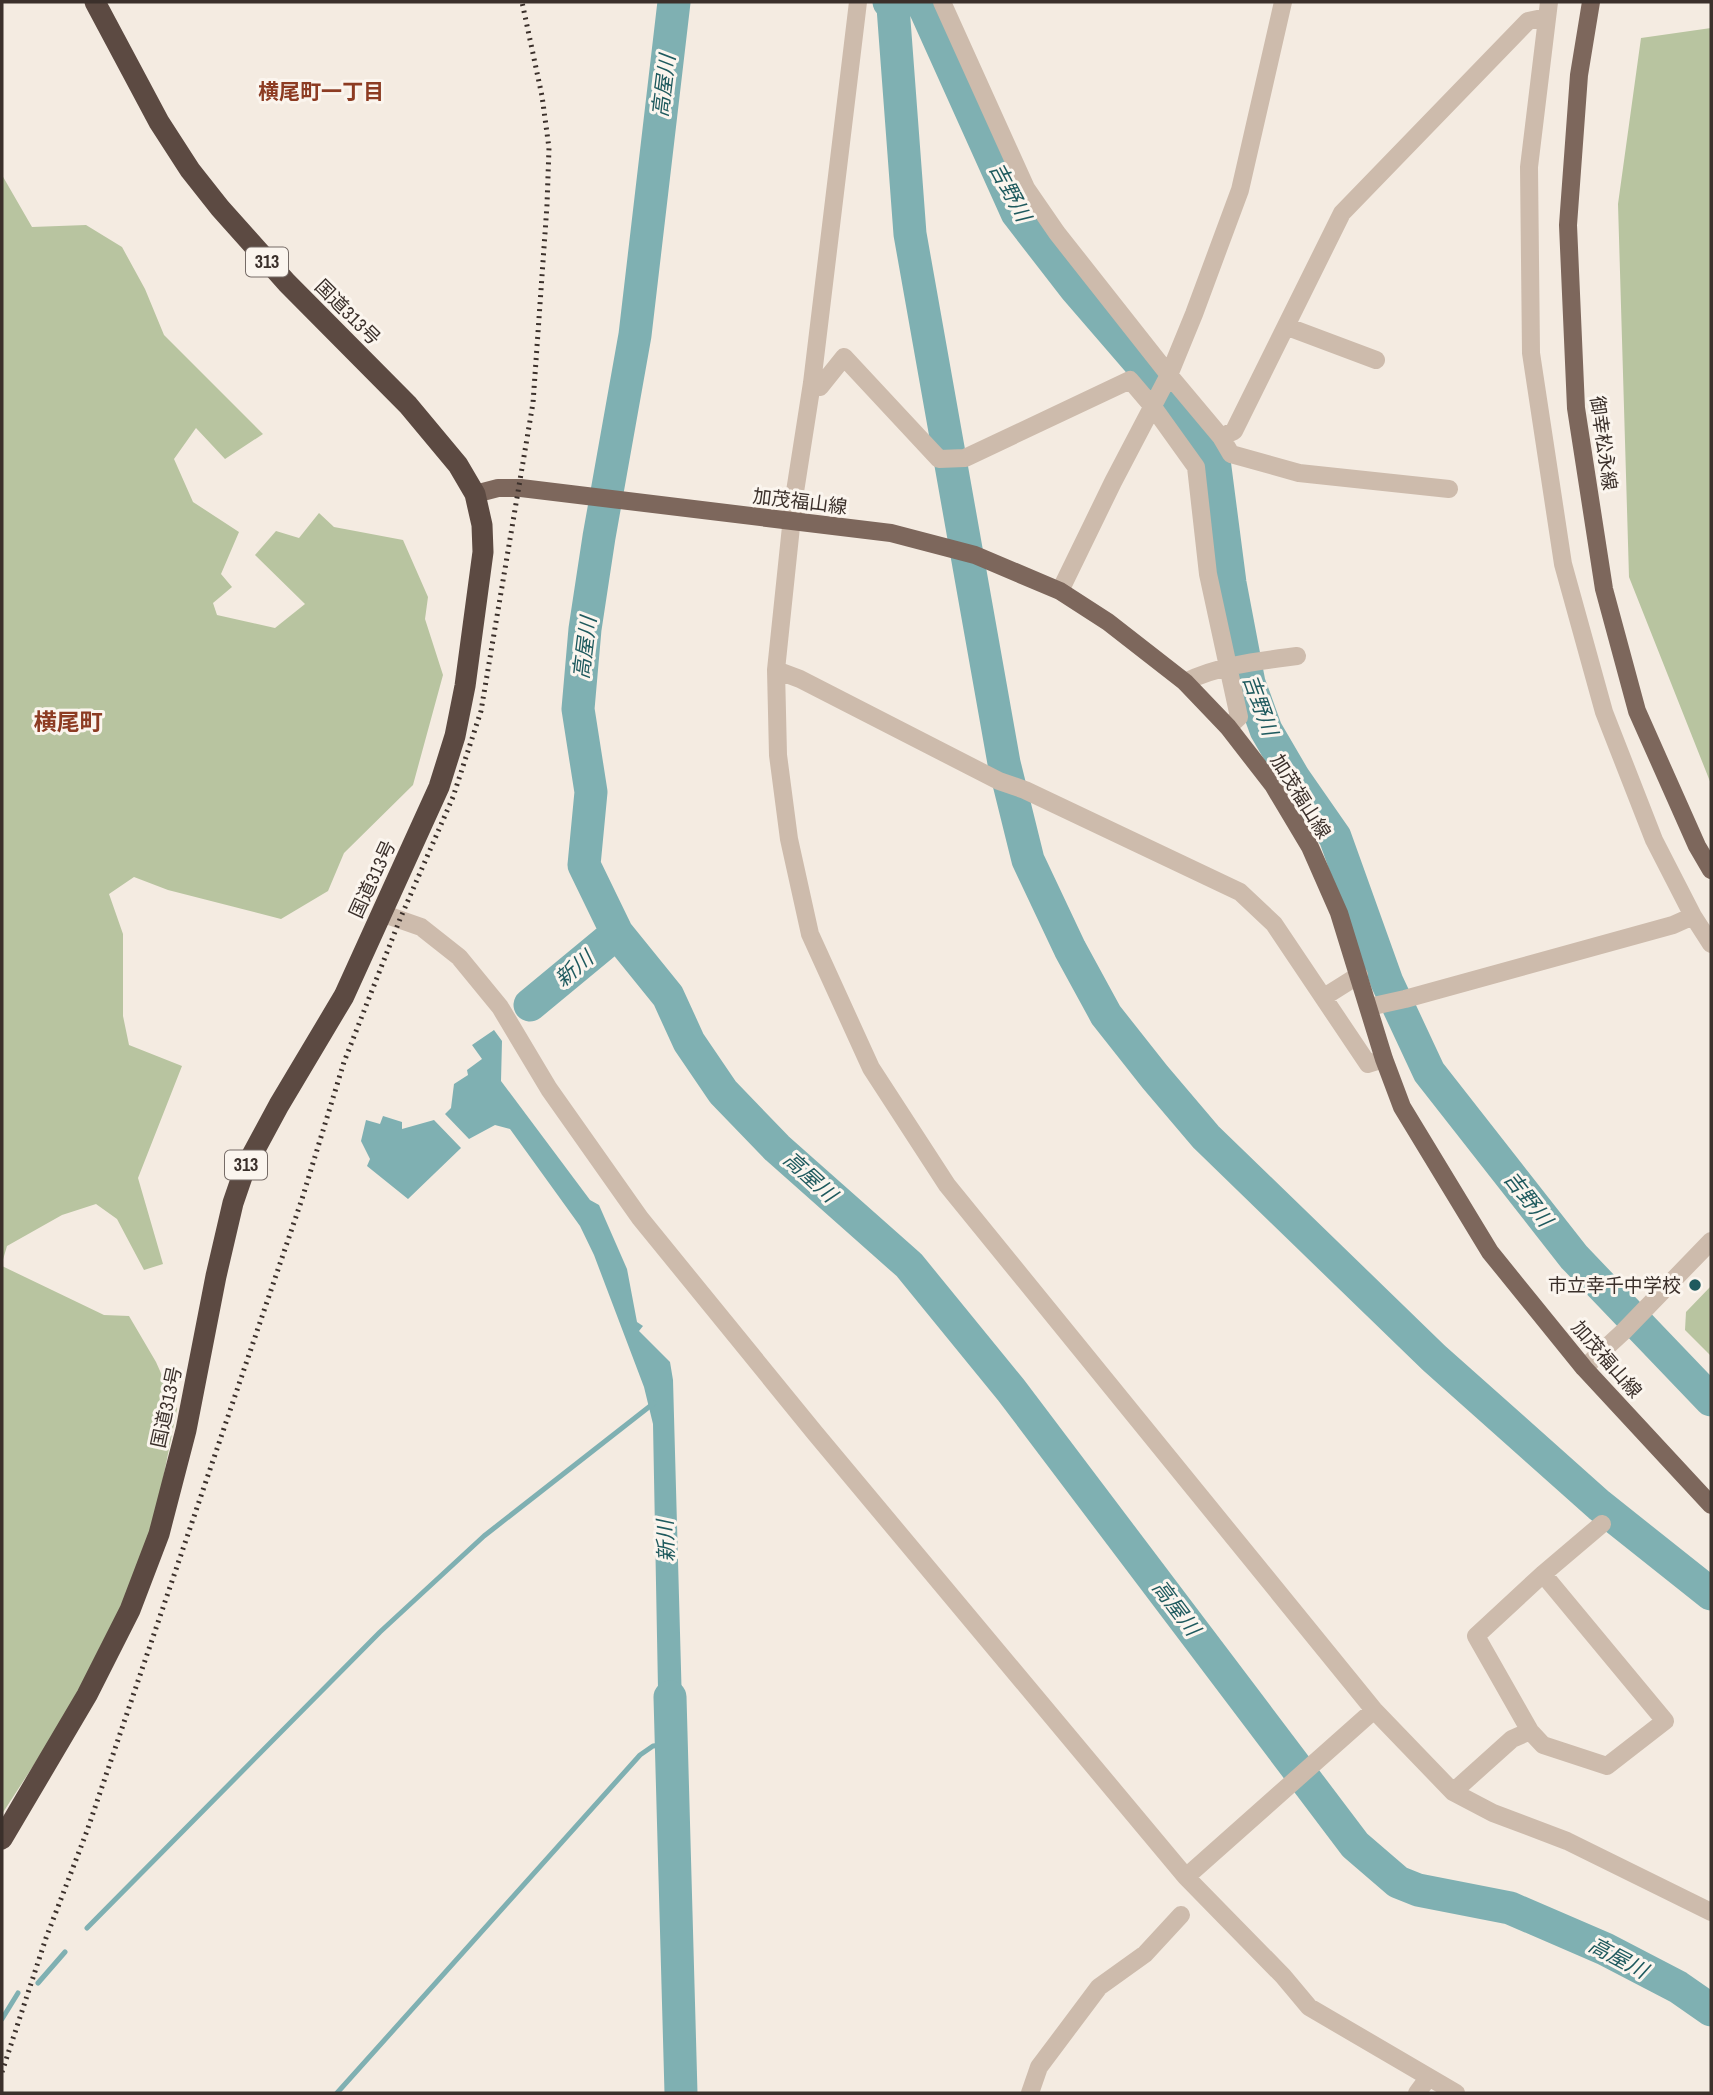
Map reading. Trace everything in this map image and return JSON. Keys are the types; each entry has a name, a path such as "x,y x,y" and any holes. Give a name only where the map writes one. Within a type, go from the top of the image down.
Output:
{"highway":[{"name":"国道313号","path":"2,1839 87,1695 130,1610 159,1534 186,1430 233,1203 245,1168 344,996 439,787 455,736 465,686 483,552 482,526 475,494 458,465 438,439 247,241 190,170 159,122 94,2"}],"main road":[{"name":"御幸松永線","path":"1591,2 1579,75 1568,225 1576,408 1604,589 1637,711 1697,845 1711,870"},
{"name":"加茂福山線","path":"475,494 498,488 530,490 891,533 950,548 975,555 1060,591 1108,622 1185,682 1228,727 1273,785 1310,847 1339,913 1359,975 1376,1005 1384,1059 1402,1107 1490,1252 1584,1368 1711,1504"}],"street":[{"path":"858,2 812,383 792,521 776,670 778,755 789,839 810,934 871,1068 947,1185 1374,1710 1453,1792 1493,1813 1567,1841 1711,1912"},
{"path":"942,2 1026,188 1057,233 1221,437 1231,454 1299,473 1449,489"},
{"path":"1060,591 1169,375 1240,190 1283,2"},
{"path":"1221,437 1234,431 1342,213 1528,21 1548,10"},
{"path":"1548,10 1530,167 1531,353 1563,564 1604,712 1654,840 1693,916 1711,944"},
{"path":"1287,327 1376,360"},
{"path":"812,383 820,387 844,357 939,459 965,458 1130,380 1196,467 1208,574 1233,666 1239,717 1228,727"},
{"path":"1185,682 1201,674 1233,666 1297,656"},
{"path":"776,670 800,679 999,781 1025,790 1240,892 1273,924 1368,1064 1384,1059"},
{"path":"381,913 421,927 459,957 500,1007 549,1089 640,1217 815,1433 1186,1877 1283,1976 1309,2007 1456,2093"},
{"path":"1376,1005 1673,925 1693,916"},
{"path":"1324,997 1359,975"},
{"path":"1584,1368 1641,1314 1711,1241"},
{"path":"1543,1574 1665,1721 1607,1766 1543,1745 1530,1731 1476,1636 1543,1574 1602,1524"},
{"path":"1186,1877 1374,1710"},
{"path":"1453,1792 1511,1738 1530,1731"},
{"path":"1030,2093 1039,2067 1100,1987 1145,1954 1181,1914"},
{"path":"1417,2093 1428,2078"}],"green space":[{"path":"1711,28 1711,784 1629,577 1618,204 1641,38"},
{"path":"2,175 32,227 86,225 122,247 145,289 164,335 263,434 225,459 196,428 174,459 193,502 239,532 221,574 232,587 213,603 217,615 275,628 305,604 255,555 276,531 299,538 319,513 334,527 403,540 428,597 425,619 443,675 413,785 344,853 328,891 281,919 168,890 134,877 109,894 123,934 123,1016 129,1045 182,1066 138,1178 163,1264 144,1270 117,1219 96,1204 62,1215 7,1246 2,1263"},
{"path":"2,1266 104,1315 129,1316 156,1362 177,1409 153,1529 140,1576 85,1686 2,1814"},
{"path":"1711,1286 1711,1356 1685,1330 1686,1312"}],"water":[{"path":"494,1030 502,1041 501,1081 590,1200 599,1205 627,1269 637,1322 643,1326 639,1331 670,1362 673,1380 683,1741 659,1742 653,1424 644,1387 594,1255 580,1226 510,1129 495,1125 469,1139 445,1114 451,1108 454,1084 468,1075 467,1070 482,1059 472,1045"},
{"path":"383,1116 402,1122 402,1129 434,1120 461,1148 408,1199 367,1166 370,1159 361,1141 366,1120 380,1124"}],"waterway":[{"name":"高屋川","path":"674,2 635,335 599,537 585,629 578,709 591,792 584,865 617,933 668,996 689,1042 723,1092 777,1148 909,1265 1011,1390 1355,1845 1398,1882 1418,1890 1510,1908 1605,1949 1678,1987 1711,2010"},
{"path":"889,2 893,7 910,234 1004,763 1028,860 1070,949 1106,1015 1206,1137 1434,1358 1599,1505 1711,1594"},
{"name":"吉野川","path":"922,2 1017,213 1075,288 1170,398 1214,460 1230,583 1249,683 1266,730 1294,778 1335,837 1387,982 1429,1072 1574,1257 1711,1400"},
{"name":"新川","path":"530,1005 617,933"},
{"path":"87,1928 380,1632 484,1536 654,1403"},
{"name":"新川","path":"670,1697 681,2093"},
{"path":"337,2093 640,1755 653,1746 671,1744"},
{"path":"38,1983 65,1952"},
{"path":"2,2019 18,1993"}],"railway":[{"path":"2,2072 302,1199 344,1062 400,919 453,797 481,711 533,403 547,205 549,148 542,96 522,2"}],"place":[{"name":"市立幸千中学校","path":"1695,1285"}],"district":[{"name":"横尾町一丁目","path":"321,92"},
{"name":"横尾町","path":"68,722"}]}
